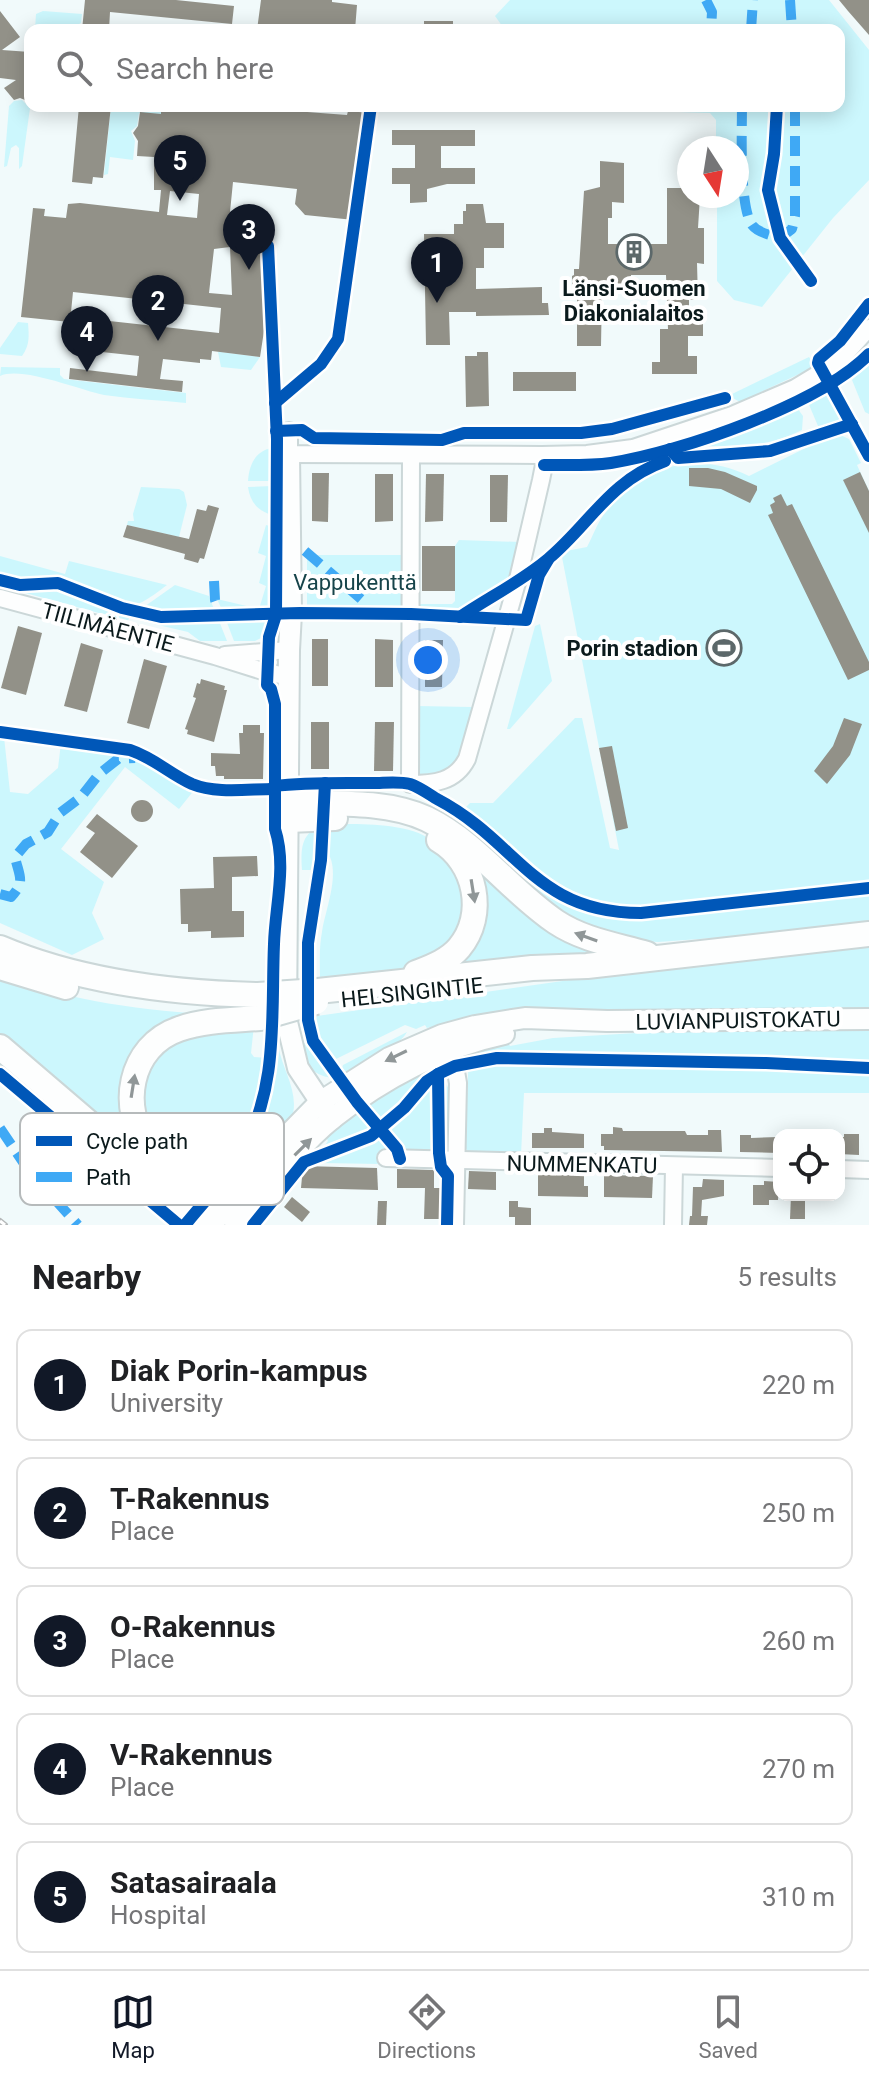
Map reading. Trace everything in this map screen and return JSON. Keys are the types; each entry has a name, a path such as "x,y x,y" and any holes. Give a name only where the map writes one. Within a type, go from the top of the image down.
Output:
{"highway":[{"path":"289,812 355,804 425,818 466,843 541,911 566,928 593,940 661,958"},
{"path":"289,812 390,820 447,844 465,867 475,895 475,909 467,936 458,949 443,961 386,984"},
{"name":"HELSINGINTIE","path":"0,967 61,986 168,1005 259,1007 386,984 532,968 587,966 869,934"},
{"name":"HELSINGINTIE","path":"0,948 66,970 115,981 213,994 259,1007"},
{"name":"HELSINGINTIE","path":"317,996 538,978 587,966"},
{"path":"133,1113 131,1087 143,1055 165,1036 259,1007"},
{"path":"0,1047 85,1113"},
{"path":"204,1205 225,1221"},
{"path":"208,1205 225,1221"}],"main road":[{"path":"289,454 291,613 286,1018 298,1068 326,1111"},
{"name":"LUVIANPUISTOKATU","path":"284,1166 295,1156 326,1111 389,1058 445,1043 475,1026 525,1018 607,1021 869,1019"},
{"name":"LUVIANPUISTOKATU","path":"225,1221 242,1205"}],"street":[{"path":"289,431 289,454 542,455 587,454 633,448 732,415 823,373 838,362 869,328"},
{"path":"411,455 410,784 443,781 462,769 467,759 518,579 544,465 542,455"},
{"name":"TIILIMÄENTIE","path":"0,598 288,676"},
{"name":"TIILIMÄENTIE","path":"215,656 289,650"},
{"path":"445,1043 458,1083 455,1225"},
{"name":"NUMMENKATU","path":"386,1158 773,1168"},
{"path":"673,1225 674,1166"},
{"path":"845,1169 869,1170"}],"green space":[{"path":"510,0 829,0 869,50 869,180 833,218 762,307 734,300 717,281 717,208 749,208 749,136 716,136 716,120 710,113 678,112 845,112 845,24 501,24 495,16"},
{"path":"43,11 82,14 79,24 35,24 36,14"},
{"path":"22,100 24,112 29,112 22,166 19,169 19,148 16,145 11,148 7,166 4,167 9,106 14,101"},
{"path":"110,112 166,112 165,115 139,113 137,126 131,131 135,141 133,160 110,157 108,174 104,175"},
{"path":"18,322 28,323 25,352 22,356 0,354 0,348"},
{"path":"218,352 260,357 251,370 221,367"},
{"path":"809,357 812,368 740,402 731,397 732,394"},
{"path":"869,362 869,414 865,412 852,380"},
{"path":"1,367 60,368 64,379 186,393 186,403 104,395 22,374 0,376"},
{"path":"830,390 844,417 829,425 818,426 807,400"},
{"path":"795,405 803,416 802,430 745,446 706,444 707,441"},
{"name":"Porin stadion","path":"836,433 849,439 861,463 857,465 869,491 869,884 645,910 587,902 545,880 466,812 466,807 470,803 493,803 575,718 582,718 610,848 619,850 561,552 587,547 602,517 619,497 652,474 670,467 709,464 749,476"},
{"path":"272,448 272,478 268,481 248,481 254,460 261,452"},
{"path":"272,486 272,515 256,505 248,487"},
{"path":"141,487 179,489 184,492 187,505 179,537 127,525 128,521 134,521"},
{"path":"266,525 273,527 271,610 223,612 217,599 259,609 266,586 259,583 266,556 258,553"},
{"path":"459,540 520,542 511,578 461,610 418,609 420,604 452,604 455,601 455,546"},
{"name":"Vappukenttä","path":"307,555 402,555 403,608 307,608"},
{"path":"0,556 65,574 69,561 167,585 143,601 120,605 69,582 0,575"},
{"path":"0,583 25,589 66,589 130,615 128,621 0,586"},
{"path":"175,585 209,596 215,612 185,615 141,609"},
{"path":"136,616 166,622 219,621 227,641 200,641 188,632 137,620"},
{"path":"272,618 267,635 255,641 234,641 226,620"},
{"path":"540,624 552,681 507,729 535,626"},
{"path":"417,706 472,707 460,753 444,773 418,777"},
{"path":"0,736 4,737 10,792 28,794 58,768 61,743 131,753 148,759 195,789 179,809 125,767 61,849 104,882 92,913 104,939 72,955 0,923"},
{"path":"463,821 544,888 587,909 646,917 869,892 869,923 796,932 658,942 622,940 554,912 460,828"},
{"path":"328,824 396,827 421,834 437,844 469,890 455,944 418,966 320,977 321,938 333,875 330,857 325,858"},
{"path":"320,826 315,870 302,870 305,839"},
{"path":"473,864 609,953 449,967 460,957"},
{"path":"869,942 869,1010 486,1014 427,1028 425,1025 416,1029 405,1025 336,1059 317,1039 310,1017 647,969"},
{"path":"0,976 54,992 108,1003 220,1015 169,1026 124,1102 132,1113 88,1113 0,1041"},
{"path":"254,1025 251,1053 254,1057 268,1058 253,1113 144,1113 142,1069 181,1035"},
{"path":"869,1029 869,1093 524,1093 521,1155 472,1154 466,1149 469,1057 481,1045 508,1042 510,1046 553,1038 653,1032"},
{"path":"407,1032 379,1056 344,1076 341,1072 343,1065"},
{"path":"308,1038 337,1078 316,1073 308,1064 301,1044"},
{"path":"278,1046 293,1092 294,1111 284,1128 284,1113 262,1113"},
{"path":"430,1069 435,1071 385,1122 380,1122 366,1103"},
{"path":"443,1077 450,1092 449,1148 442,1154"},
{"path":"434,1080 434,1154 405,1152 388,1129"},
{"path":"361,1110 372,1125 372,1131 322,1150 328,1141 325,1135"},
{"path":"380,1135 389,1147 380,1164 321,1163 320,1158"}],"building":[{"path":"85,0 176,0 234,6 232,24 110,12 109,24 83,24"},
{"path":"261,0 332,0 357,5 355,24 258,24"},
{"path":"839,0 869,0 869,35 848,11"},
{"path":"0,11 20,37 2,50 24,52 24,100 14,100 4,88 16,80 0,78"},
{"path":"424,21 453,21 453,24 424,24"},
{"path":"78,112 110,112 103,178 93,177 92,184 72,182"},
{"path":"140,112 370,113 367,143 361,143 354,220 305,215 295,204 297,189 233,182 229,222 266,228 270,310 263,311 260,357 212,351 211,360 200,359 200,363 163,359 160,379 183,381 182,392 69,379 70,368 137,376 139,356 102,352 104,332 90,330 91,319 219,333 221,308 73,292 70,322 21,317 33,208 45,209 44,216 66,218 68,204 80,203 159,212 161,190 154,190 154,157 137,156 138,141 133,133 138,126","holes":["170,191 199,194 197,218 167,215","230,247 232,295 209,293 214,249"]},
{"path":"392,130 475,130 475,146 441,146 441,168 475,168 475,184 447,184 427,189 427,202 410,203 410,184 392,184 392,168 415,168 415,145 392,145"},
{"path":"600,161 624,163 624,203 612,202 612,218 608,218 608,244 626,244 626,239 639,239 639,244 667,244 667,188 677,188 677,208 699,208 698,228 704,228 704,264 697,263 698,300 689,300 689,323 703,323 703,336 688,336 688,356 697,356 697,374 652,374 652,362 660,362 660,329 668,329 666,275 631,275 631,288 602,288 601,346 577,346 577,292 572,292 572,276 574,269 579,269 584,191 600,187"},
{"path":"466,204 483,204 486,223 504,223 504,248 484,248 484,268 476,268 476,289 542,287 542,303 548,303 549,315 476,316 476,312 449,312 450,345 426,345 424,234 454,234 454,224 463,224"},
{"path":"477,352 488,352 489,406 466,407 465,356 477,356"},
{"path":"513,372 576,372 576,391 513,391"},
{"path":"689,468 725,472 757,486 757,490 750,503 721,489 689,486"},
{"path":"860,472 869,491 869,533 843,480"},
{"path":"312,473 329,473 328,522 312,521"},
{"path":"375,474 393,474 393,521 375,522"},
{"path":"426,474 444,474 443,521 425,522"},
{"path":"490,475 508,475 507,522 490,522"},
{"path":"781,494 787,506 792,504 869,662 869,670 848,680 768,515 773,513 770,505 775,502 773,498"},
{"path":"208,505 219,508 204,559 200,558 198,563 184,559 185,554 123,537 127,525 189,539 197,509 206,511"},
{"path":"422,546 455,546 455,591 422,591"},
{"path":"18,626 42,633 26,695 1,688"},
{"path":"312,639 328,639 328,686 312,686"},
{"path":"375,639 393,640 393,687 375,687"},
{"path":"425,640 443,640 442,687 425,687"},
{"path":"81,643 103,650 87,712 64,706"},
{"path":"144,659 167,666 149,729 127,723"},
{"path":"201,679 225,686 224,690 227,690 214,742 187,734 188,730 185,729 196,698 193,697 197,683 200,684"},
{"path":"844,718 862,724 850,755 827,784 814,771 833,746"},
{"path":"311,722 329,722 329,769 311,769"},
{"path":"375,722 394,722 393,771 374,771"},
{"path":"243,725 260,725 260,733 264,733 263,779 224,779 224,776 216,776 215,766 211,766 211,753 240,754 239,733 243,733"},
{"path":"612,746 628,828 616,831 599,748"},
{"path":"142,800 150,803 153,811 150,819 142,822 134,819 131,811 134,803"},
{"path":"97,814 138,846 112,878 80,852 95,833 86,827"},
{"path":"257,856 258,876 232,877 232,911 244,911 244,937 211,938 211,931 188,932 188,924 181,924 180,889 214,888 213,857"},
{"path":"613,1127 622,1128 623,1131 685,1131 687,1135 708,1135 708,1130 721,1130 722,1152 604,1150 601,1134 613,1134"},
{"path":"544,1128 552,1128 552,1132 584,1134 584,1148 532,1148 532,1133 544,1133"},
{"path":"845,1134 859,1134 859,1155 845,1154"},
{"path":"740,1135 773,1137 773,1153 740,1152"},
{"path":"303,1166 377,1168 378,1190 301,1188"},
{"path":"397,1169 434,1170 434,1188 444,1188 443,1219 424,1219 425,1188 397,1188"},
{"path":"469,1171 496,1172 496,1190 468,1189"},
{"path":"538,1174 584,1175 588,1197 538,1196"},
{"path":"604,1175 653,1176 652,1198 604,1197"},
{"path":"703,1179 724,1180 724,1196 702,1200 701,1216 708,1216 707,1225 689,1225 693,1187 702,1187"},
{"path":"764,1181 773,1182 773,1200 769,1200 769,1205 753,1205 753,1185 764,1185"},
{"path":"292,1197 310,1212 302,1222 284,1207"},
{"path":"378,1201 387,1201 386,1225 377,1225"},
{"path":"509,1201 518,1201 518,1207 531,1208 531,1225 515,1225 515,1217 509,1217"},
{"path":"791,1201 805,1201 805,1219 790,1219"}],"railway":[{"path":"0,1221 5,1225"}],"marked path":[{"path":"706,0 712,12 711,24"},
{"path":"751,24 753,0"},
{"path":"790,0 792,24"},
{"path":"742,112 742,168 748,215 758,230 780,238 792,229 795,216 795,112"},
{"path":"305,551 361,599"},
{"path":"214,581 215,600 221,616"},
{"path":"0,894 11,897 19,887 15,857 26,844 48,832 60,813 81,797 99,774 118,759 135,758"},
{"path":"0,1128 20,1158"},
{"path":"60,1205 78,1225"}],"cycle path":[{"path":"275,403 321,364 338,339 370,112"},
{"path":"777,112 768,190 780,238 811,281"},
{"path":"259,1113 271,1051 280,872 275,829 275,704 267,685 269,637 276,615 277,439 268,246"},
{"path":"869,304 818,363 869,456"},
{"path":"544,465 611,463 710,437 818,391 847,373 869,354"},
{"path":"276,431 302,430 314,438 442,440 464,433 581,433 612,429 725,398"},
{"path":"670,449 678,458 770,451 852,424"},
{"path":"460,617 538,567 563,546 614,492 629,480 665,461"},
{"path":"0,580 20,585 58,583 122,608 161,617 300,613 411,614 526,620 539,575 548,560"},
{"path":"0,732 130,750 201,787 222,790 274,789"},
{"path":"325,783 321,860 308,943 308,1020 313,1041 357,1102 397,1149 400,1159"},
{"path":"274,786 410,784 465,816 551,888 576,901 605,910 641,913 869,888"},
{"path":"284,1187 304,1162 371,1136 404,1108 427,1081 455,1066 497,1058 869,1068"},
{"path":"0,1074 46,1113"},
{"path":"438,1074 439,1153 441,1167 448,1176 447,1225"},
{"path":"155,1205 179,1225"},
{"path":"185,1225 202,1205"},
{"path":"253,1225 269,1205"}],"place":[{"name":"Satasairaala","path":"180,201"},
{"name":"Länsi-Suomen Diakonialaitos","path":"634,252"},
{"name":"O-Rakennus","path":"249,270"},
{"name":"Diak Porin-kampus","path":"437,303"},
{"name":"T-Rakennus","path":"158,341"},
{"name":"V-Rakennus","path":"87,372"},
{"name":"Porin stadion","path":"724,648"}]}
